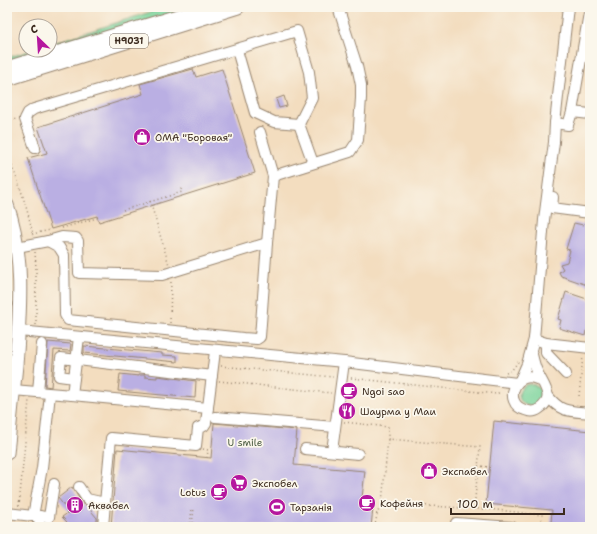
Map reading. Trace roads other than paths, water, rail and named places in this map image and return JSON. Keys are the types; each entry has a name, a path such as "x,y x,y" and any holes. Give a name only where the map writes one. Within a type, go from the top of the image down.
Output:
{"main road":[{"name":"Н9031","path":"7,68 208,7"},
{"name":"Н9031","path":"7,80 20,74 238,7"},
{"path":"7,205 17,247 20,275 19,331 7,453"}],"lane":[{"path":"273,176 350,152 358,140 361,85 357,66 338,7"},
{"path":"548,396 542,407 529,412 522,410 518,406 513,396 514,389 527,364 534,339 544,220 554,142 554,123 568,7"},
{"path":"554,123 568,125 572,112 590,7"},
{"path":"35,148 25,119 28,113 34,109 238,50 297,31 309,72 312,98 299,124 313,163"},
{"path":"238,50 255,113 274,122 299,124"},
{"path":"572,112 590,114"},
{"path":"72,238 66,243 64,256 65,315 68,320 257,339 261,334 273,176 260,132"},
{"path":"553,196 552,208 590,213"},
{"path":"17,247 62,237 76,238 78,241 79,273 162,275 267,243"},
{"path":"48,241 59,247 64,256"},
{"path":"19,331 215,351 344,362 518,382 527,377 533,377 542,382"},
{"path":"72,395 79,337"},
{"path":"534,339 546,343 587,347"},
{"path":"546,343 546,353 566,374"},
{"path":"38,392 42,344"},
{"path":"531,350 537,372 545,386 548,396 554,404 561,409 590,413"},
{"path":"103,527 111,438 196,446 198,428 202,428 206,423 215,351"},
{"path":"74,378 59,376 61,358 212,378"},
{"path":"332,451 344,362"},
{"path":"13,390 208,408"},
{"path":"39,527 37,516 50,394"},
{"path":"215,417 335,427"},
{"path":"305,449 358,454"},
{"path":"7,513 49,518 54,484"},
{"path":"79,487 87,499 106,503"},
{"path":"456,523 512,527"}],"place":[{"name":"ОМА \"Боровая\"","path":"142,137"},
{"name":"Ngoi sao","path":"349,391"},
{"name":"Шаурма у Маи","path":"347,411"},
{"name":"Экспабел","path":"429,471"},
{"name":"Экспобел","path":"239,483"},
{"name":"Lotus","path":"219,492"},
{"name":"Кофейня","path":"367,503"},
{"name":"Аквабел","path":"75,505"},
{"name":"Тарзанія","path":"277,507"}],"park label":[{"name":"U smile","path":"245,442"}]}
